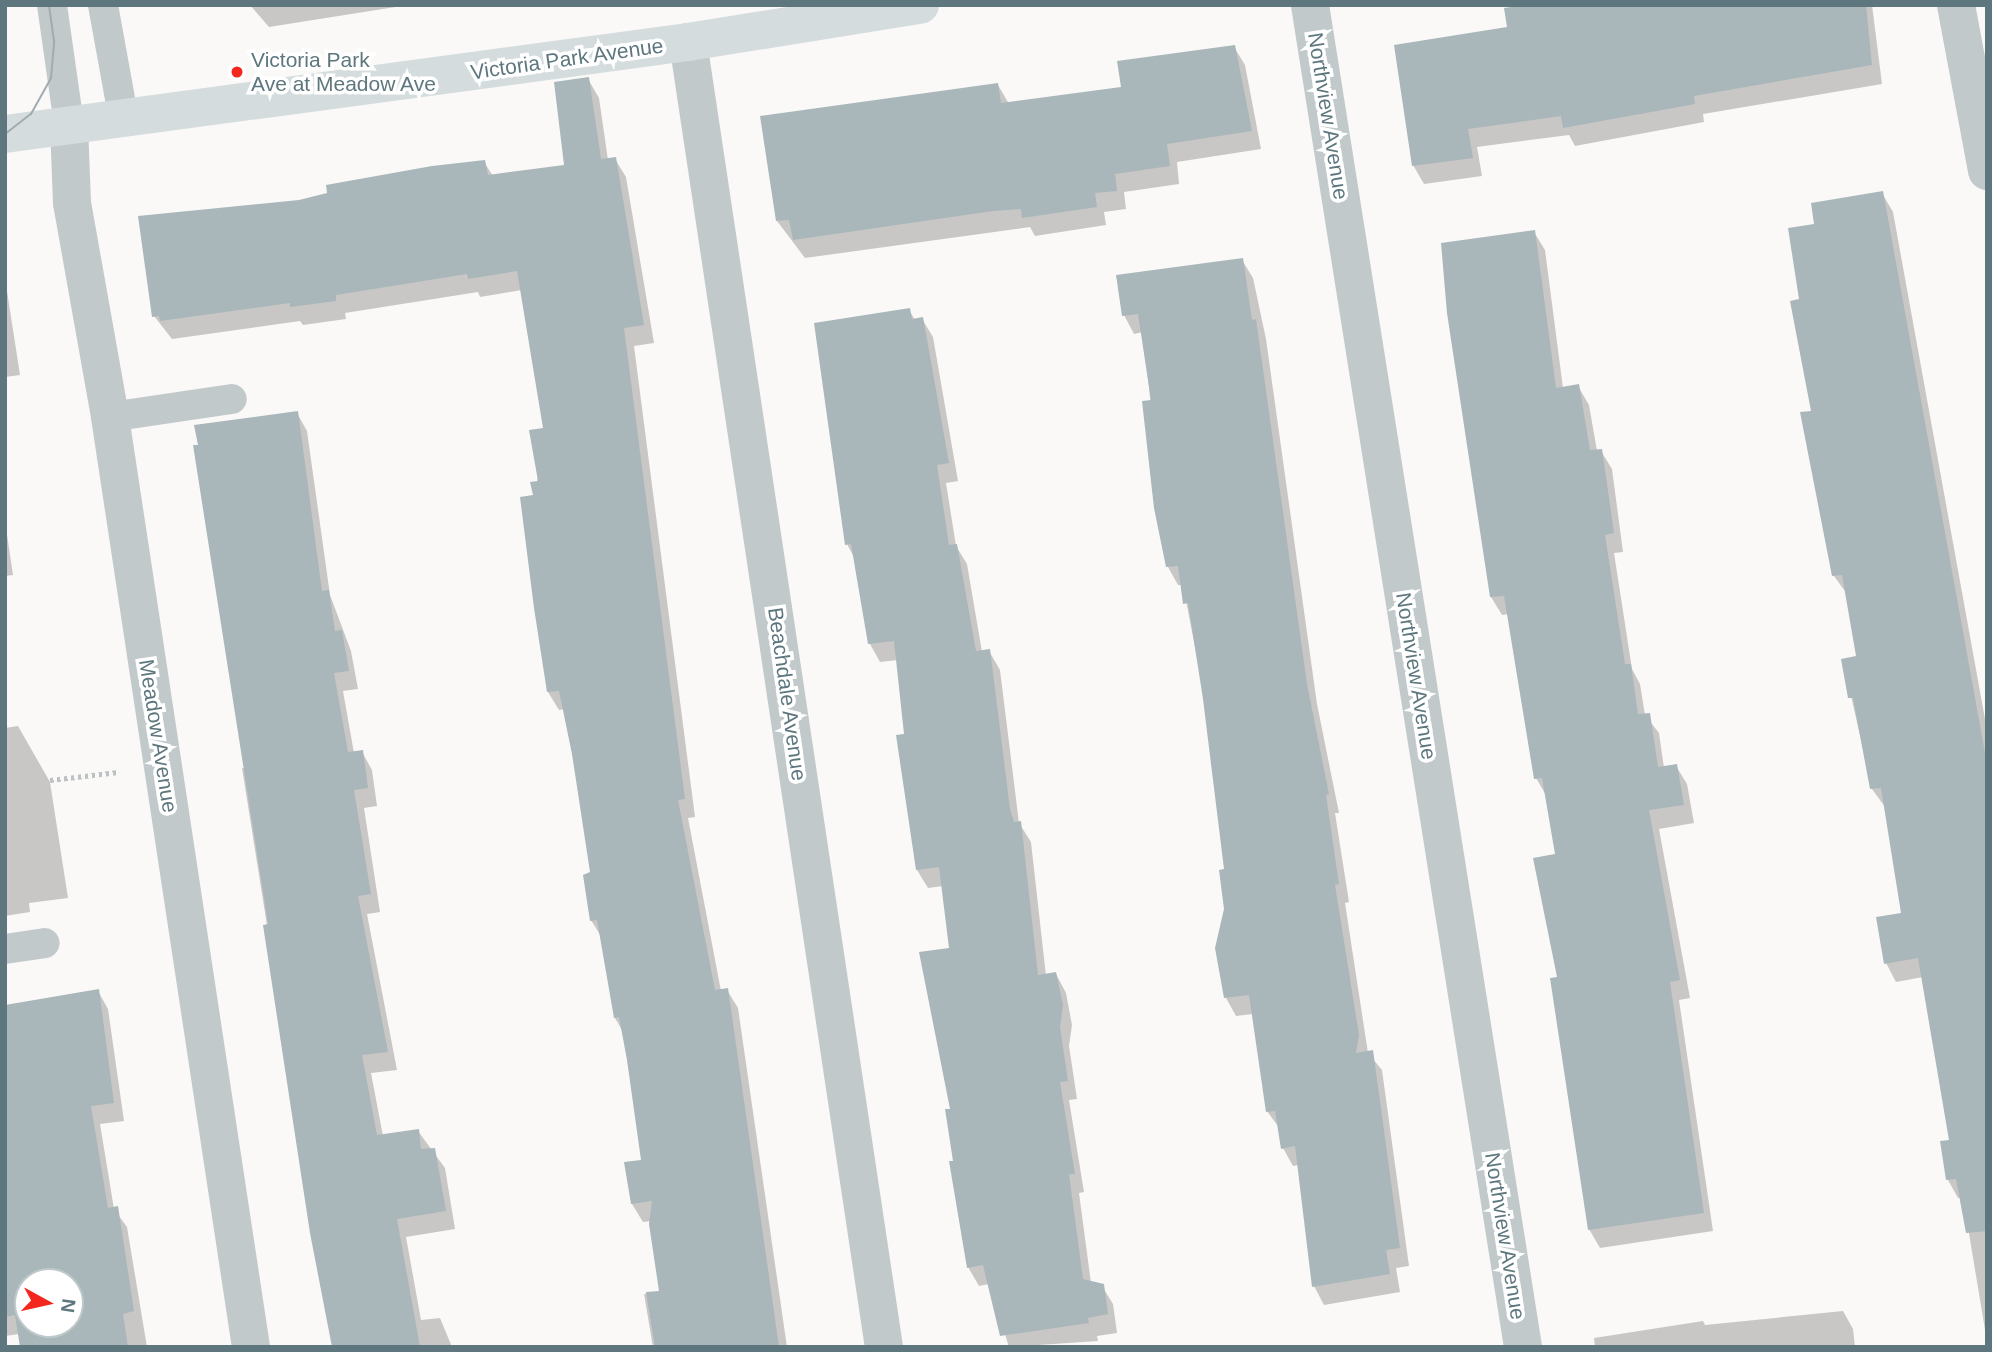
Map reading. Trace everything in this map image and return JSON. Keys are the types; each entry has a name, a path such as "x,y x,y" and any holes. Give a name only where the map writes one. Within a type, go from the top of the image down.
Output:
{"street":[{"name":"Victoria Park Avenue","path":"5,134 124,121 688,42 920,5"},
{"name":"Northview Avenue","path":"1310,5 1523,1347"},
{"path":"1956,5 1987,171"},
{"name":"Beachdale Avenue","path":"688,42 884,1347"},
{"name":"Meadow Avenue","path":"69,125 72,203 110,417 251,1347"}],"lane":[{"path":"52,5 69,125"},
{"path":"103,5 124,121"},
{"path":"110,417 232,399"},
{"path":"5,949 45,943"}],"path":[{"path":"50,780 128,772"}],"building":[{"path":"1525,5 1866,5 1872,65 1694,96 1695,104 1563,128 1561,116 1468,129 1473,158 1412,166 1394,45 1507,27 1504,8"},
{"path":"1235,45 1252,131 1167,144 1170,166 1115,174 1117,191 1095,193 1097,207 1022,218 1021,209 993,211 793,240 789,220 776,221 760,116 998,83 1001,103 1121,87 1117,61"},
{"path":"589,77 601,159 616,157 644,325 624,328 685,799 678,800 715,990 728,988 779,1347 655,1347 646,1292 659,1291 649,1224 652,1201 631,1204 624,1162 641,1160 627,1060 619,1017 614,1018 597,920 590,921 583,875 590,872 572,754 559,691 547,692 534,608 520,497 533,495 530,482 538,481 529,430 543,428 517,271 468,279 467,274 336,295 336,301 290,307 290,303 160,321 159,316 152,317 138,216 299,200 327,193 326,185 432,166 485,160 488,175 564,165 554,82"},
{"path":"1883,191 1987,764 1987,1231 1966,1233 1956,1179 1946,1180 1940,1141 1949,1140 1918,958 1884,964 1876,917 1901,913 1881,788 1870,789 1853,698 1848,698 1841,659 1856,656 1842,575 1832,576 1800,412 1811,411 1790,301 1799,299 1788,228 1814,224 1811,203"},
{"path":"1535,230 1556,388 1579,384 1590,450 1602,449 1614,533 1605,535 1625,664 1631,664 1638,714 1650,713 1658,767 1677,764 1684,805 1649,810 1680,980 1670,982 1704,1213 1588,1230 1550,978 1557,977 1533,858 1555,854 1542,778 1534,779 1504,596 1490,597 1447,313 1441,243"},
{"path":"1243,258 1252,320 1256,319 1307,684 1329,794 1326,795 1339,884 1335,885 1359,1035 1356,1053 1373,1050 1400,1248 1386,1250 1390,1274 1312,1287 1295,1146 1281,1149 1275,1111 1266,1112 1249,995 1224,998 1215,948 1224,909 1219,870 1224,869 1203,699 1188,603 1183,604 1178,566 1166,567 1154,508 1142,401 1151,400 1138,314 1122,316 1116,275"},
{"path":"910,308 912,319 923,317 949,463 937,465 949,545 957,544 976,651 990,649 1010,809 1014,822 1021,821 1038,975 1056,972 1063,1005 1060,1027 1068,1081 1060,1082 1075,1174 1069,1174 1083,1279 1104,1284 1108,1314 1088,1318 1089,1323 1000,1336 983,1265 967,1268 949,1161 953,1161 945,1109 950,1109 919,952 949,948 939,867 916,870 896,735 904,734 894,641 868,644 851,544 845,545 814,323"},
{"path":"298,411 322,591 329,590 335,631 342,630 349,671 334,673 348,752 363,750 368,788 354,790 371,894 358,896 388,1052 362,1055 377,1135 419,1129 421,1149 435,1148 446,1211 397,1219 420,1347 332,1347 310,1233 263,925 268,924 193,445 198,445 194,425"},
{"path":"99,989 114,1103 91,1106 108,1208 118,1206 134,1311 123,1314 128,1347 20,1347 19,1338 84,1338 84,1268 14,1268 14,1315 5,1317 5,1005"}],"tram line":[{"path":"5,134 31,114 51,78 54,41 49,5"}],"place":[{"name":"Victoria Park Ave at Meadow Ave","path":"237,72"}]}
